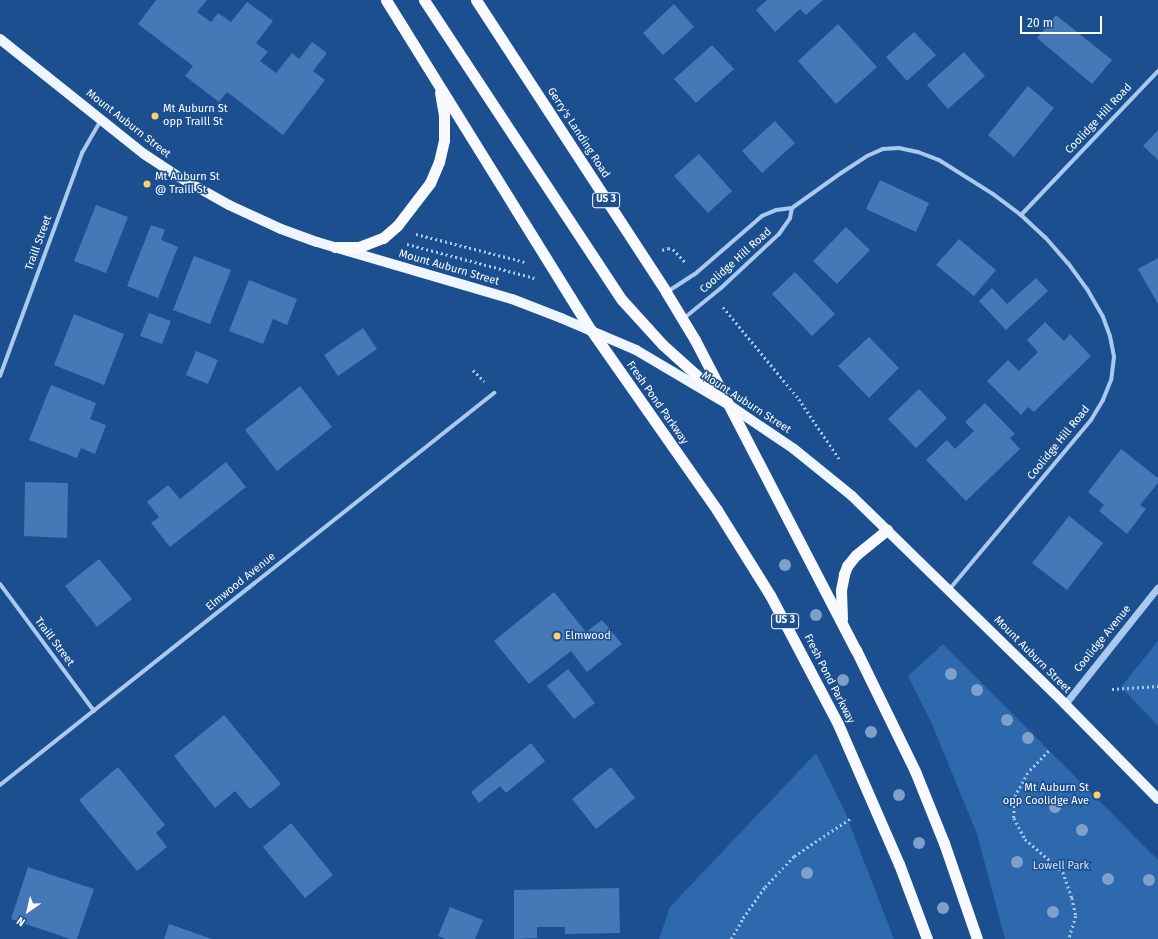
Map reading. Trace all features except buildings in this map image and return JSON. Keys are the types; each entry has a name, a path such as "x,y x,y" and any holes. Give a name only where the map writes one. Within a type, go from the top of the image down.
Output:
{"highway":[{"name":"US 3","path":"386,0 591,330"},
{"path":"424,0 622,300 663,345 729,405"},
{"name":"Gerry's Landing Road","path":"476,0 666,292 683,320 729,405"},
{"path":"335,247 359,247 383,238 397,226 430,183 439,162 445,128 440,91 435,78"},
{"name":"Fresh Pond Parkway","path":"591,330 717,510 770,595 791,632 838,724 860,772 899,864 927,939"},
{"name":"US 3","path":"729,405 842,621 915,771 932,812 977,939"},
{"path":"842,621 841,590 847,566 856,555 888,530"}],"main road":[{"name":"Mount Auburn Street","path":"0,39 162,166 213,197 281,229 335,247 512,299 591,330 659,363 729,405 815,465 852,496 949,590 1158,799"}],"street":[{"name":"Coolidge Hill Road","path":"1021,215 1158,70"},
{"name":"Traill Street","path":"0,376 82,153 101,119"},
{"name":"Coolidge Hill Road","path":"666,292 695,274 762,216 776,210 792,208 867,156 883,149 899,148 918,152 939,160 962,173 1021,215 1045,237 1068,263 1091,294 1103,317 1110,336 1114,357 1111,380 1103,400 1091,420 949,590"},
{"name":"Coolidge Hill Road","path":"683,320 721,288 779,234 790,218 792,208"},
{"name":"Elmwood Avenue","path":"0,786 494,393"},
{"name":"Traill Street","path":"0,584 94,710"},
{"name":"Coolidge Avenue","path":"1064,704 1158,588"}],"path":[{"path":"413,233 527,263"},
{"name":"Mount Auburn Street","path":"400,242 529,277"},
{"path":"658,253 665,248 671,248 687,265"},
{"path":"728,312 798,399 843,464"},
{"path":"1112,689 1158,686"},
{"path":"1049,751 1028,773 1016,796 1014,818 1025,839 1063,872 1072,898 1076,916 1068,939"},
{"path":"731,939 743,918 765,887 794,856 851,818"}],"green space":[{"path":"1158,641 1158,726 1121,687"},
{"name":"Lowell Park","path":"943,644 1158,860 1158,939 1005,939 977,834 932,724 908,676"},
{"path":"816,753 845,812 894,939 659,939 670,907"}],"place":[{"name":"Mt Auburn St opp Traill St","path":"155,116"},
{"name":"Mt Auburn St @ Traill St","path":"147,184"},
{"name":"Elmwood","path":"557,636"},
{"name":"Mt Auburn St opp Coolidge Ave","path":"1097,795"}]}
